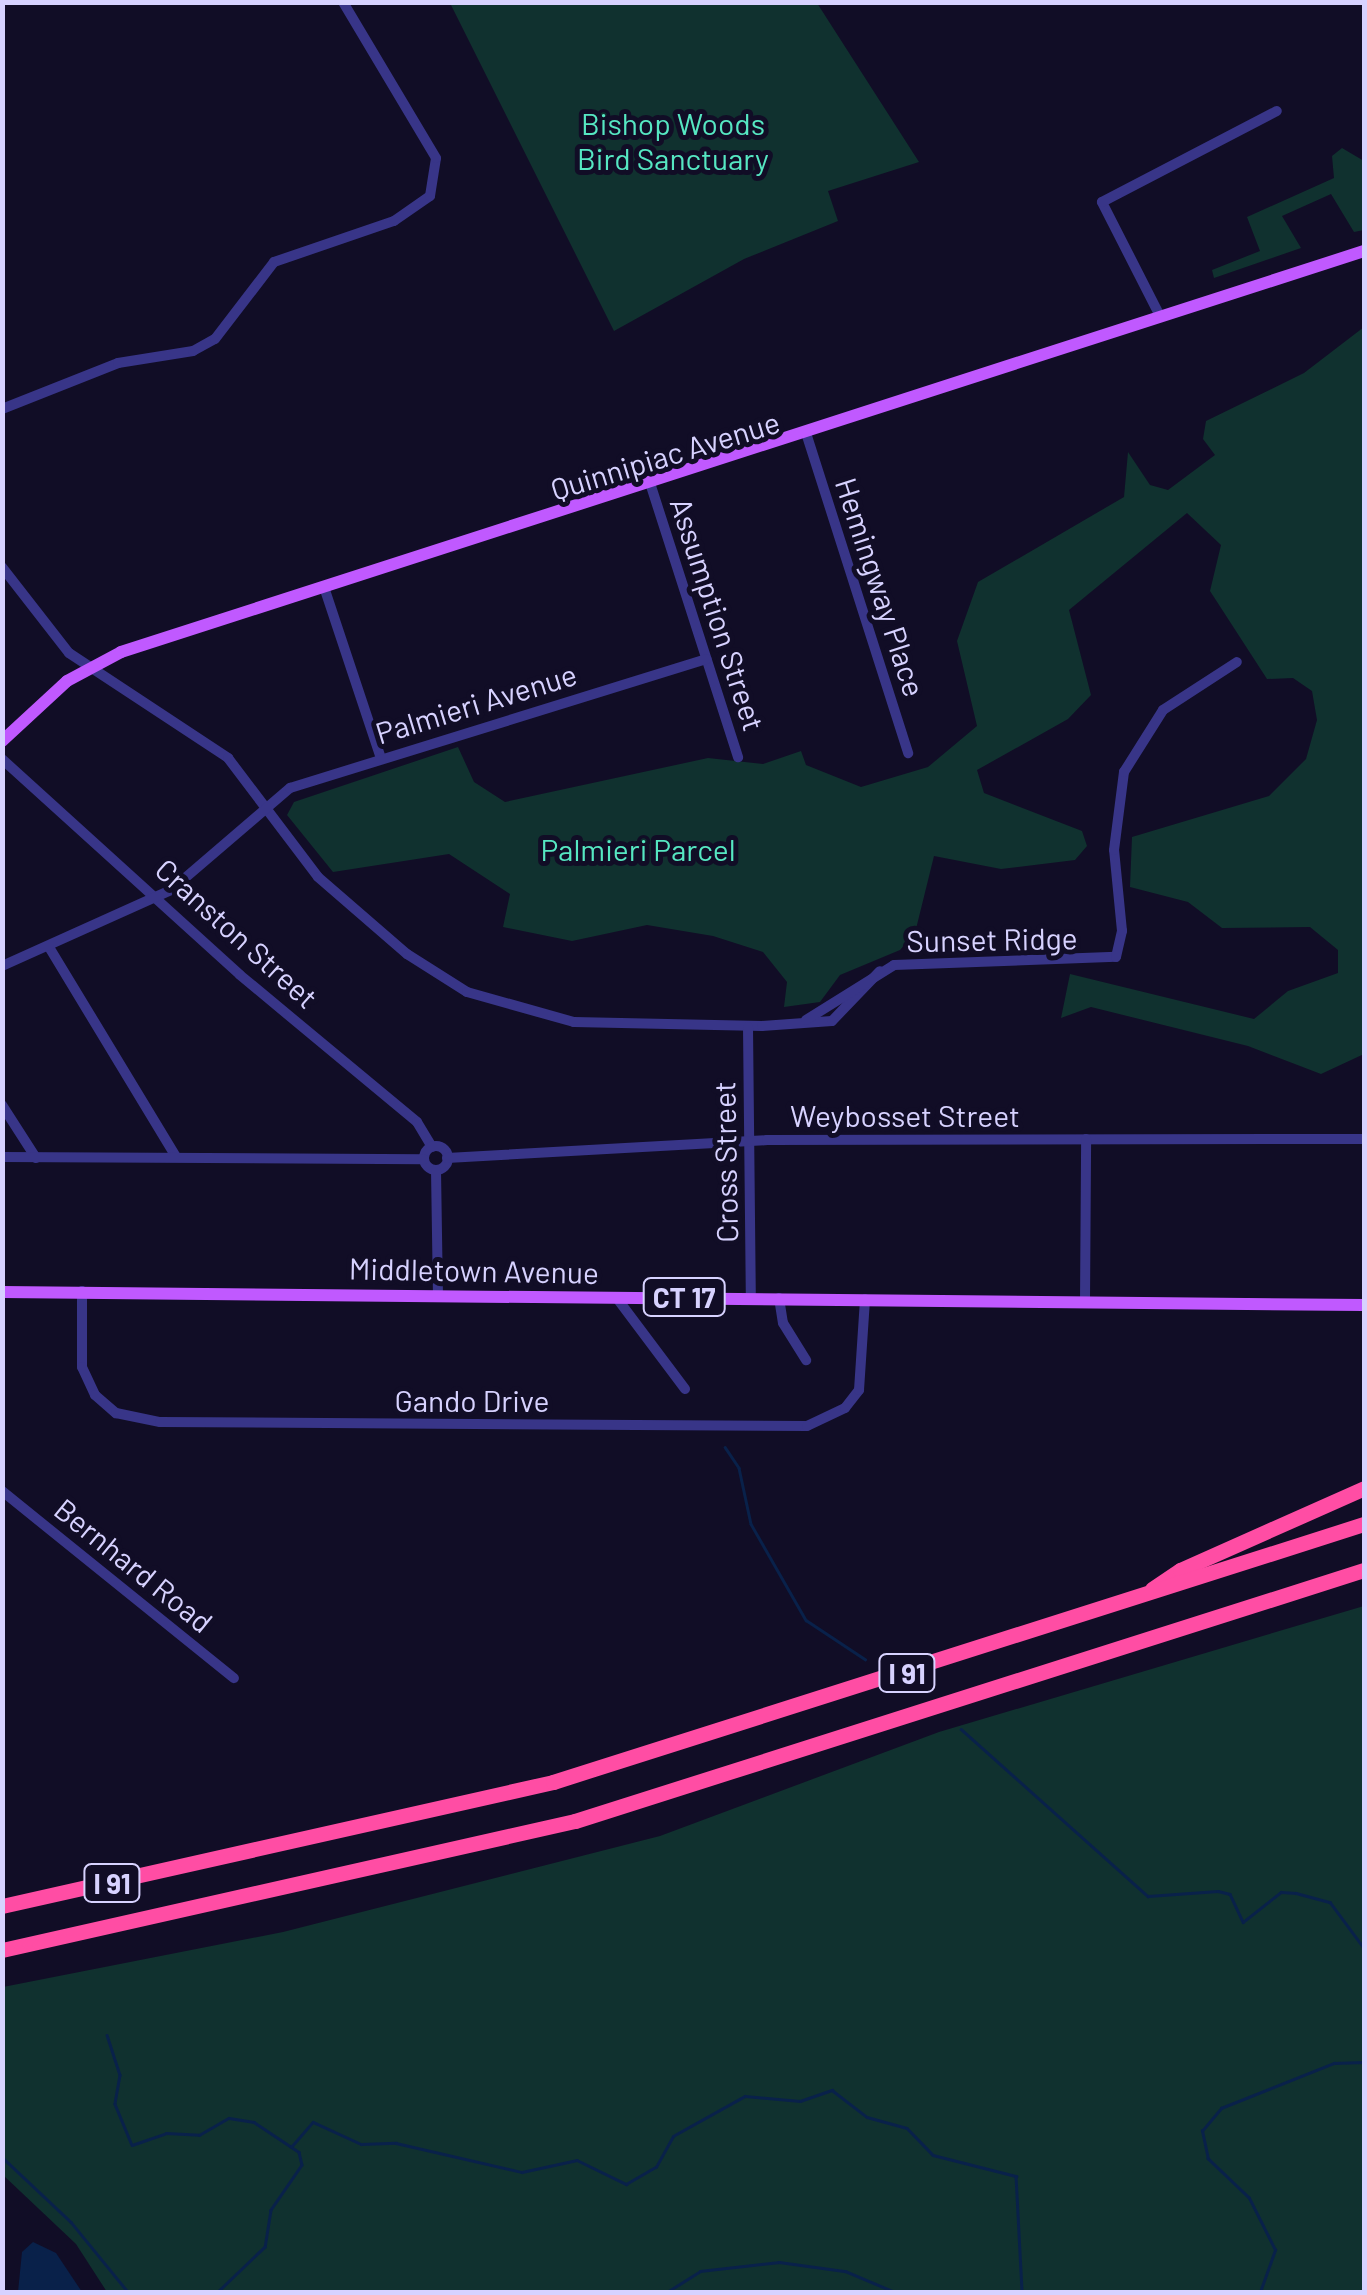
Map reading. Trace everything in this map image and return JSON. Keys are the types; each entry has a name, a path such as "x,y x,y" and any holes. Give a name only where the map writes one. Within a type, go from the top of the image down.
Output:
{"highway":[{"path":"1146,1595 1180,1570 1364,1488"},
{"name":"I 91","path":"2,1906 535,1787 1364,1524"},
{"name":"I 91","path":"2,1950 341,1880 612,1811 1364,1570"}],"main road":[{"name":"Quinnipiac Avenue","path":"2,742 86,667 324,587 807,436 1364,251"},
{"name":"Middletown Avenue","path":"2,1292 1364,1305"}],"street":[{"path":"2,410 118,363 193,351 215,339 274,262 414,212 437,181 422,130 344,2"},
{"path":"1160,316 1102,202 1277,111"},
{"name":"Hemingway Place","path":"807,436 908,753"},
{"name":"Assumption Street","path":"651,486 738,757"},
{"name":"Sunset Ridge","path":"2,566 86,667 228,758 292,850 407,954 468,992 574,1022 748,1027 836,1019 880,971 908,963 1116,958 1122,923 1115,834 1124,772 1164,710 1237,662"},
{"path":"324,587 381,758"},
{"name":"Palmieri Avenue","path":"2,966 160,896 290,788 706,659"},
{"name":"Cranston Street","path":"2,759 160,896 240,975 417,1122 432,1148 447,1158"},
{"path":"48,947 176,1158"},
{"name":"Cross Street","path":"748,1027 751,1298"},
{"path":"2,1105 36,1158"},
{"path":"1085,1302 1086,1139"},
{"name":"Weybosset Street","path":"447,1158 750,1145 1364,1139"},
{"path":"424,1159 432,1148"},
{"path":"2,1157 424,1159 436,1170"},
{"path":"438,1295 436,1170 447,1158"},
{"name":"Gando Drive","path":"82,1291 82,1367 95,1395 130,1419 160,1422 808,1426 845,1408 858,1390 865,1299"},
{"path":"616,1296 686,1389"},
{"path":"779,1298 783,1322 806,1360"},
{"name":"Bernhard Road","path":"2,1491 234,1678"}],"green space":[{"name":"Bishop Woods Bird Sanctuary","path":"450,3 817,3 919,162 828,191 838,221 744,259 614,331"},
{"path":"1342,148 1364,161 1364,230 1354,232 1331,194 1282,216 1301,248 1214,278 1212,270 1260,251 1247,217 1334,178 1332,156"},
{"name":"Palmieri Parcel","path":"1364,327 1364,1054 1321,1074 1248,1046 1091,1007 1061,1018 1070,974 1254,1019 1288,991 1338,973 1338,950 1310,927 1222,928 1188,902 1130,887 1132,837 1269,796 1306,759 1317,720 1312,691 1293,678 1267,679 1210,591 1221,545 1187,513 1069,610 1091,695 1068,719 977,770 984,793 1082,831 1087,846 1075,860 1001,869 934,856 915,933 900,950 840,975 820,1002 784,1007 787,982 763,952 713,936 647,925 572,941 503,927 510,894 449,854 333,872 287,815 294,802 458,747 474,782 505,802 708,758 763,764 801,751 806,765 861,787 928,767 977,726 957,641 978,582 1124,497 1128,452 1150,485 1168,490 1215,455 1203,439 1206,421 1304,373"},
{"path":"1364,1606 1364,2292 107,2292 76,2244 3,2175 3,1987 283,1932 660,1836 939,1732"}],"water":[{"path":"33,2242 56,2253 82,2292 18,2292 22,2252"}],"waterway":[{"path":"725,1447 739,1468 751,1524 806,1620 865,1659"},
{"path":"961,1729 1148,1896 1218,1891 1230,1894 1243,1922 1281,1892 1296,1893 1330,1902 1364,1948"},
{"path":"107,2035 120,2075 115,2104 132,2145 166,2133 199,2135 229,2118 254,2122 299,2152 302,2165 271,2210 265,2247 218,2292"},
{"path":"1260,2292 1275,2250 1249,2198 1208,2159 1202,2131 1221,2108 1334,2063 1364,2062"},
{"path":"291,2147 313,2122 361,2144 396,2143 522,2172 577,2160 626,2184 656,2167 673,2136 745,2096 800,2101 832,2090 867,2117 907,2128 933,2155 1016,2176 1022,2292"},
{"path":"2,2157 71,2222 128,2292"},
{"path":"667,2292 700,2271 779,2262 845,2271 895,2292"}]}
